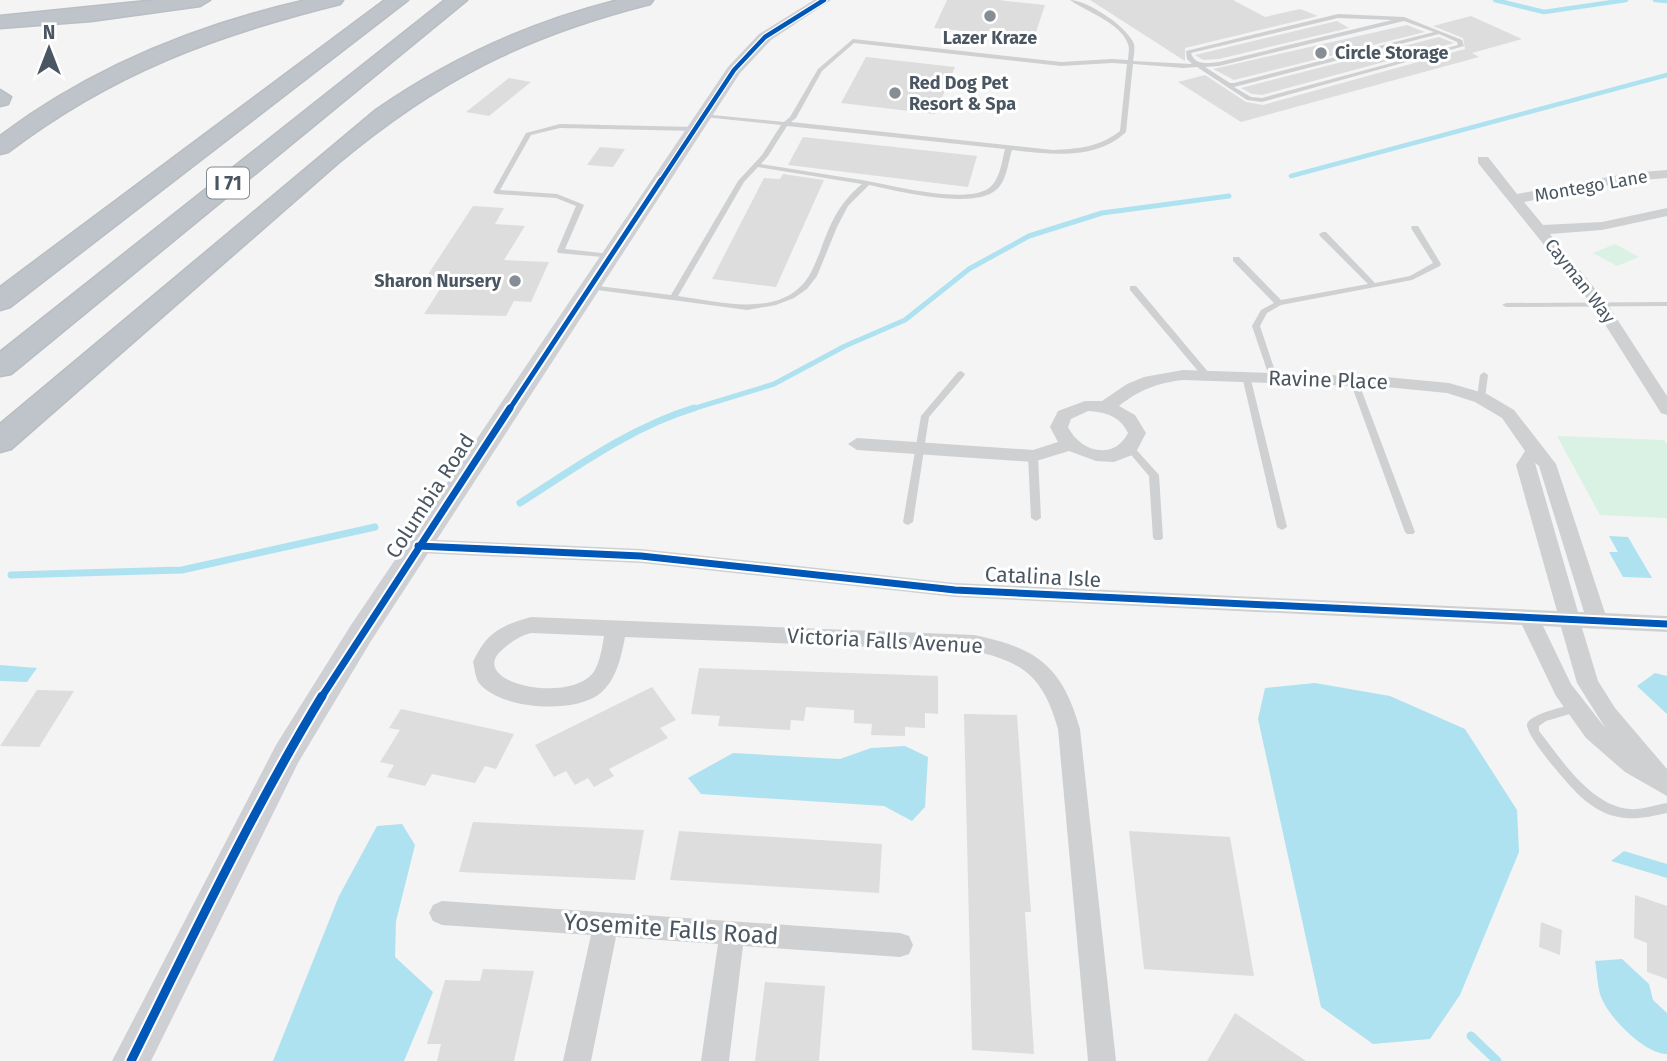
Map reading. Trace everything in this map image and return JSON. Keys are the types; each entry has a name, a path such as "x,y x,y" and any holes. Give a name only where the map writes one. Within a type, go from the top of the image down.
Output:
{"highway":[{"path":"0,22 115,12 200,0"},
{"name":"I 71","path":"0,301 398,0"},
{"name":"I 71","path":"0,367 457,0"},
{"path":"0,441 322,166 401,103 442,76 502,45 575,17 643,0"},
{"path":"0,147 61,104 135,65 246,22 328,1"}],"street":[{"name":"Columbia Road","path":"131,1061 240,843 288,754 418,546 734,70 758,43 785,22 824,0"},
{"name":"Cayman Way","path":"1483,160 1600,304 1667,409"},
{"name":"Montego Lane","path":"1514,198 1553,196 1648,175 1667,174"},
{"path":"1540,230 1602,226 1667,212"},
{"name":"Ravine Place","path":"1106,407 1132,386 1154,377 1206,375 1433,385 1481,398 1508,414 1534,451 1547,464 1597,621"},
{"path":"1085,406 1106,407 1127,417 1134,425 1135,441 1130,448 1113,455 1100,456 1069,444 1059,430 1059,421 1065,414 1085,406"},
{"path":"857,444 1033,456 1069,444"},
{"path":"1534,451 1525,465 1588,683 1607,714 1663,782"},
{"name":"Catalina Isle","path":"418,546 641,556 955,590 1667,624"},
{"path":"1530,619 1562,688 1576,708 1615,753 1635,768 1663,782"},
{"name":"Victoria Falls Avenue","path":"616,629 610,659 602,677 589,690 566,697 520,696 499,687 487,677 484,662 491,647 511,631 531,625 974,643 1004,649 1030,661 1050,679 1064,706 1069,729 1102,1061"},
{"name":"Yosemite Falls Road","path":"442,914 900,945"},
{"path":"577,1061 606,925"},
{"path":"715,1061 732,933"}],"lane":[{"path":"611,256 561,251 580,205 557,196 496,192 528,134 560,126 699,122 785,124 1053,152 1089,150 1112,141 1123,132 1132,46 1128,36 1073,0"},
{"path":"1338,16 1404,19 1440,32 1460,41 1461,46 1262,100 1249,99 1190,59 1188,52 1338,16"},
{"path":"674,298 741,181 785,124 793,118 820,70 853,41 1061,64 1130,62 1198,65 1242,59 1404,19"},
{"path":"1229,85 1440,32"},
{"path":"756,165 964,198 982,196 994,189 1009,148"},
{"path":"590,287 747,308 772,306 792,298 809,286 845,204 867,183"},
{"path":"1273,377 1256,326 1265,312 1279,303 1412,278 1437,264 1415,228"},
{"path":"1323,234 1373,285"},
{"path":"1236,259 1279,303"},
{"path":"1133,288 1206,375"},
{"path":"1506,305 1664,303"},
{"path":"908,522 917,446 925,416 961,374"},
{"path":"1481,398 1484,375"},
{"path":"1246,376 1282,527"},
{"path":"1354,381 1410,533"},
{"path":"1130,448 1154,475 1158,538"},
{"path":"1033,456 1036,518"},
{"path":"1576,708 1543,718 1533,724 1534,732 1574,782 1603,805 1618,811 1630,814 1667,808"}],"green space":[{"path":"1615,244 1639,257 1617,266 1593,253"},
{"path":"1557,436 1664,440 1667,445 1667,518 1600,515"}],"water":[{"path":"1609,536 1628,537 1652,578 1623,577 1609,552 1618,552"},
{"path":"0,665 37,668 27,682 0,681"},
{"path":"1655,673 1667,676 1667,714 1637,686"},
{"path":"1315,683 1390,696 1465,729 1517,810 1519,852 1460,995 1430,1039 1373,1044 1321,1007 1258,719 1265,688"},
{"path":"905,746 928,757 925,807 912,821 884,806 701,794 688,778 733,753 840,759 871,748"},
{"path":"402,824 415,845 396,921 395,957 433,992 404,1061 273,1061 339,896 377,826"},
{"path":"1624,851 1667,864 1667,878 1611,861"},
{"path":"1622,959 1649,984 1653,1000 1667,1013 1667,1054 1637,1041 1604,1003 1599,990 1595,961"}],"building":[{"name":"Lazer Kraze","path":"947,0 998,0 1045,5 1034,38 934,28"},
{"path":"1090,0 1233,0 1265,17 1300,9 1318,16 1185,48 1185,61"},
{"path":"1471,16 1522,39 1472,53 1479,57 1241,122 1178,82 1205,75 1246,102 1263,105 1465,49 1463,38 1433,26"},
{"path":"1337,21 1349,28 1219,59 1203,60 1195,55"},
{"path":"1407,25 1425,32 1234,80 1213,69"},
{"path":"1439,37 1454,43 1262,95 1252,94 1241,88"},
{"name":"Red Dog Pet Resort & Spa","path":"866,57 955,67 935,114 841,103"},
{"path":"509,78 531,82 489,116 466,112"},
{"path":"803,137 977,156 968,187 788,165"},
{"path":"600,147 625,149 613,167 587,165"},
{"path":"783,174 824,180 776,287 712,279 764,178 780,179"},
{"path":"473,206 504,208 495,224 525,226 504,260 549,262 531,302 514,301 506,316 424,314 442,286 421,285"},
{"path":"699,668 938,676 938,714 925,713 925,728 905,727 905,736 871,735 872,724 854,723 854,710 806,707 804,721 791,720 790,730 718,726 720,716 691,714"},
{"path":"652,687 676,720 660,728 668,738 609,769 614,776 594,787 588,778 575,785 566,771 554,777 535,745"},
{"path":"37,690 74,691 39,747 0,746"},
{"path":"401,709 514,734 496,769 485,766 475,783 432,774 425,786 387,777 394,765 380,762 400,730 389,728"},
{"path":"964,714 1017,715 1031,912 1025,912 1034,1054 972,1050"},
{"path":"473,822 644,830 635,880 459,872"},
{"path":"679,831 882,844 879,893 670,880"},
{"path":"1129,831 1230,837 1254,976 1144,969"},
{"path":"1635,895 1667,906 1667,979 1647,972 1647,943 1634,938"},
{"path":"1541,922 1562,930 1560,955 1539,947"},
{"path":"483,969 534,971 514,1061 437,1061 441,1044 427,1044 445,980 480,981"},
{"path":"765,982 825,986 819,1061 755,1061"},
{"path":"1235,1013 1306,1061 1207,1061"}],"waterway":[{"path":"1495,0 1544,12 1626,0"},
{"path":"1655,0 1667,1"},
{"path":"1291,176 1667,75"},
{"path":"689,410 774,384 845,346 905,320 969,269 1029,236 1102,213 1229,196"},
{"path":"520,503 626,437 694,408"},
{"path":"11,575 182,570 375,527"},
{"path":"1471,1036 1497,1061"}],"cycle path":[{"path":"131,1061 287,754 361,633 734,70 765,37 824,0"},
{"path":"418,546 641,556 955,590 1667,624"}],"place":[{"name":"Lazer Kraze","path":"990,16"},
{"name":"Circle Storage","path":"1321,53"},
{"name":"Red Dog Pet Resort & Spa","path":"895,93"},
{"name":"Sharon Nursery","path":"515,281"}]}
